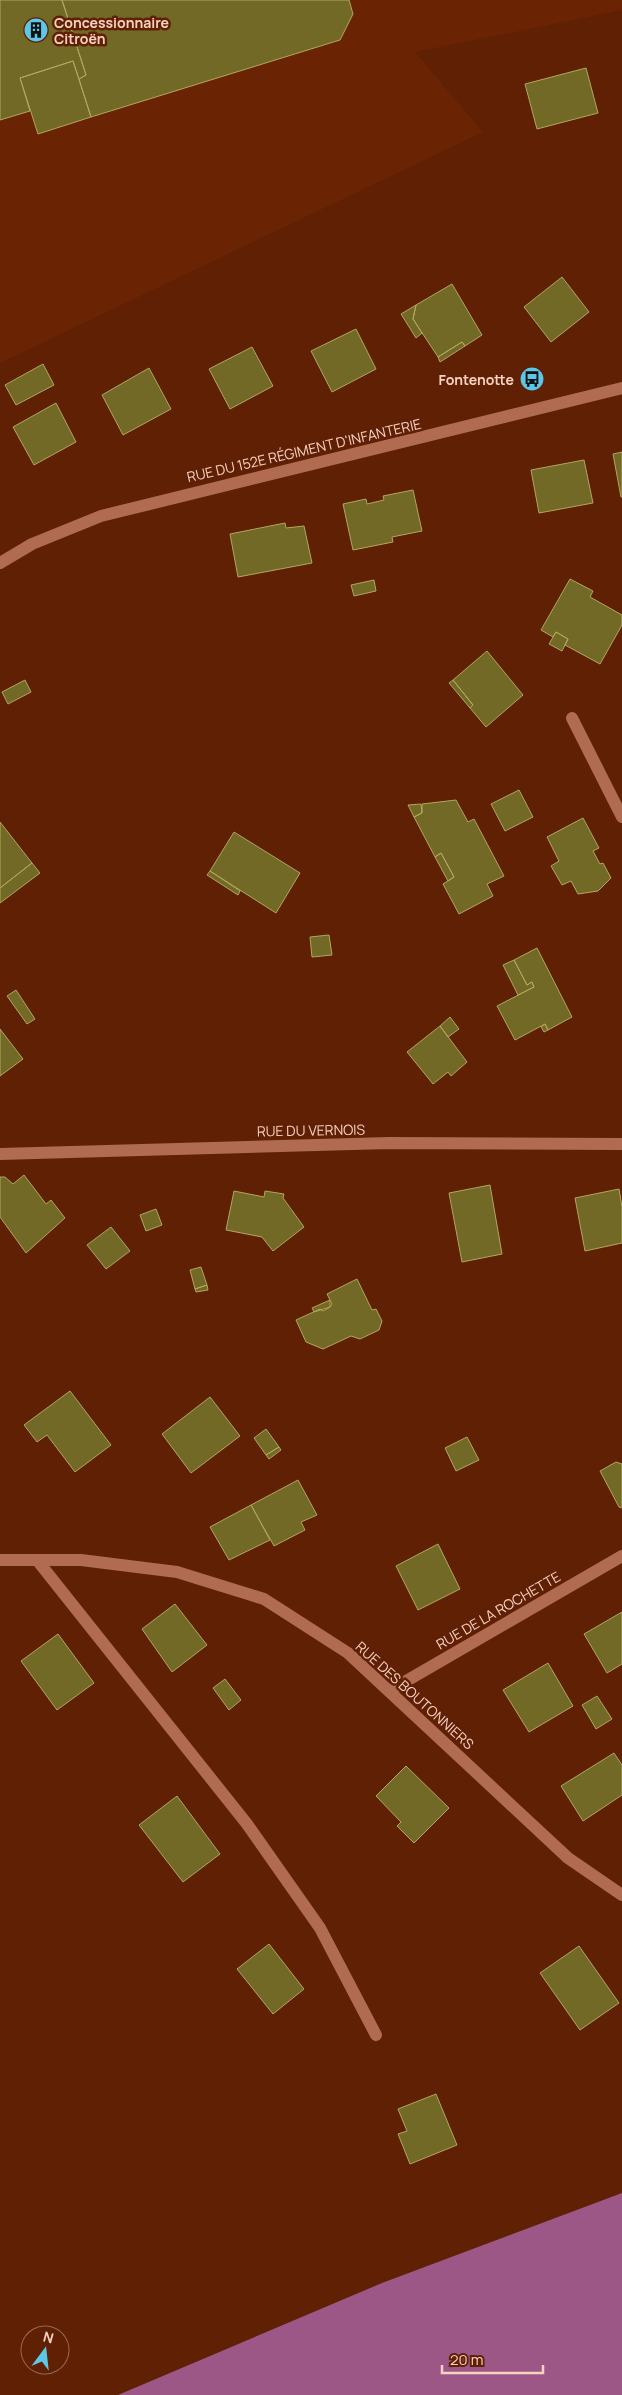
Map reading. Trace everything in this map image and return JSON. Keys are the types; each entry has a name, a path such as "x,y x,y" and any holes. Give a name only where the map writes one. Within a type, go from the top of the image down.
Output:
{"street":[{"name":"RUE DU 152E RÉGIMENT D'INFANTERIE","path":"0,563 32,544 102,516 622,388"},
{"path":"572,718 622,817"},
{"name":"RUE DU VERNOIS","path":"0,1154 389,1143 622,1144"},
{"name":"RUE DE LA ROCHETTE","path":"389,1690 622,1556"},
{"name":"RUE DES BOUTONNIERS","path":"0,1560 81,1560 178,1572 264,1599 348,1653 568,1858 622,1895"},
{"path":"37,1560 247,1824 320,1928 376,2035"}],"shaded area":[{"path":"0,0 622,0 622,10 415,52 483,132 0,363"},
{"path":"622,2193 622,2395 118,2395 382,2283"}],"building":[{"name":"Concessionnaire Citroën","path":"0,0 62,0 86,75 79,79 73,61 20,78 30,111 0,120"},
{"path":"62,0 349,0 353,14 340,40 91,117 79,79 86,75"},
{"path":"73,61 91,117 38,134 20,78"},
{"path":"586,68 598,113 537,129 525,84"},
{"path":"562,277 589,312 551,342 524,307"},
{"path":"452,284 482,335 465,346 462,342 438,357 413,319 416,305"},
{"path":"416,305 413,319 422,333 416,338 401,314"},
{"path":"356,329 376,369 332,392 311,351"},
{"path":"462,342 465,346 440,362 438,357"},
{"path":"252,347 273,386 230,409 209,369"},
{"path":"43,364 54,385 16,405 5,385"},
{"path":"149,368 171,409 123,435 102,395"},
{"path":"56,403 76,442 34,465 13,427"},
{"path":"622,452 622,497 621,497 613,454"},
{"path":"584,460 593,503 539,513 531,470"},
{"path":"413,490 422,531 392,537 393,542 353,550 343,504 366,499 367,504 384,500 383,496"},
{"path":"285,523 286,528 304,526 312,563 238,577 230,534"},
{"path":"570,579 593,591 590,597 622,615 622,625 600,664 565,645 568,639 556,632 553,637 541,630"},
{"path":"374,580 376,591 354,596 351,585"},
{"path":"556,632 568,639 562,651 549,644"},
{"path":"487,651 523,695 486,727 470,708 473,705 453,680"},
{"path":"25,680 31,692 8,704 2,692"},
{"path":"453,680 473,705 470,708 449,683"},
{"path":"519,790 533,817 505,831 491,804"},
{"path":"456,800 468,822 474,819 504,876 487,884 493,896 459,914 443,884 454,877 441,853 435,857 414,817 422,813 422,804"},
{"path":"421,804 422,813 414,817 408,805"},
{"path":"583,818 599,848 593,851 600,864 603,863 611,878 598,891 578,894 571,881 562,885 551,866 559,861 547,837"},
{"path":"0,822 32,863 0,888"},
{"path":"234,832 300,873 276,913 210,871"},
{"path":"441,853 454,877 448,881 435,857"},
{"path":"32,863 40,873 0,903 0,888"},
{"path":"210,871 240,891 238,895 207,875"},
{"path":"329,935 332,955 312,957 310,937"},
{"path":"537,948 572,1017 548,1030 545,1024 515,1040 497,1006 534,987 532,982 527,985 514,960"},
{"path":"514,960 527,985 532,982 534,987 518,995 503,965"},
{"path":"16,990 35,1019 27,1024 7,996"},
{"path":"450,1017 459,1029 448,1037 440,1026"},
{"path":"545,1024 548,1030 544,1032 541,1027"},
{"path":"440,1026 467,1062 451,1076 448,1072 433,1084 407,1052"},
{"path":"0,1029 23,1059 0,1076"},
{"path":"24,1175 46,1204 51,1200 65,1218 26,1253 0,1217 0,1177 5,1177 13,1184"},
{"path":"490,1185 502,1254 462,1262 449,1193"},
{"path":"619,1189 622,1207 622,1243 585,1251 575,1198"},
{"path":"234,1191 264,1197 265,1191 284,1194 283,1198 304,1227 273,1251 262,1237 226,1230"},
{"path":"156,1209 162,1225 146,1231 140,1215"},
{"path":"111,1227 130,1251 106,1269 87,1245"},
{"path":"201,1267 207,1285 195,1289 190,1270"},
{"path":"357,1279 372,1310 376,1309 382,1321 379,1330 360,1339 351,1336 323,1349 306,1342 296,1320 320,1309 323,1311 330,1307 332,1304 327,1294"},
{"path":"207,1285 208,1290 196,1292 195,1289"},
{"path":"330,1300 330,1307 314,1312 312,1308"},
{"path":"70,1391 111,1445 75,1472 47,1435 37,1442 24,1425"},
{"path":"210,1397 240,1436 191,1473 162,1434"},
{"path":"266,1429 279,1447 266,1455 254,1438"},
{"path":"467,1437 479,1460 456,1471 445,1448"},
{"path":"279,1447 281,1450 269,1459 266,1455"},
{"path":"616,1462 622,1464 622,1508 619,1507 600,1471"},
{"path":"298,1480 317,1515 301,1522 305,1530 274,1546 251,1505"},
{"path":"251,1505 270,1540 229,1560 210,1527"},
{"path":"438,1544 460,1589 418,1610 396,1566"},
{"path":"175,1604 207,1645 172,1672 142,1629"},
{"path":"622,1612 622,1664 607,1673 584,1634"},
{"path":"58,1634 94,1683 57,1710 21,1661"},
{"path":"548,1663 573,1706 529,1732 503,1690"},
{"path":"225,1679 241,1700 229,1710 213,1688"},
{"path":"597,1696 612,1719 596,1729 582,1705"},
{"path":"614,1753 622,1765 622,1795 583,1821 561,1786"},
{"path":"406,1766 449,1808 414,1843 397,1826 401,1822 376,1796"},
{"path":"177,1796 220,1854 183,1882 139,1825"},
{"path":"269,1944 304,1989 273,2014 237,1969"},
{"path":"579,1946 619,2003 580,2030 540,1973"},
{"path":"436,2094 457,2145 410,2164 398,2134 407,2131 398,2109"}],"place":[{"name":"Concessionnaire Citroën","path":"36,30"},
{"name":"Fontenotte","path":"532,379"}]}
